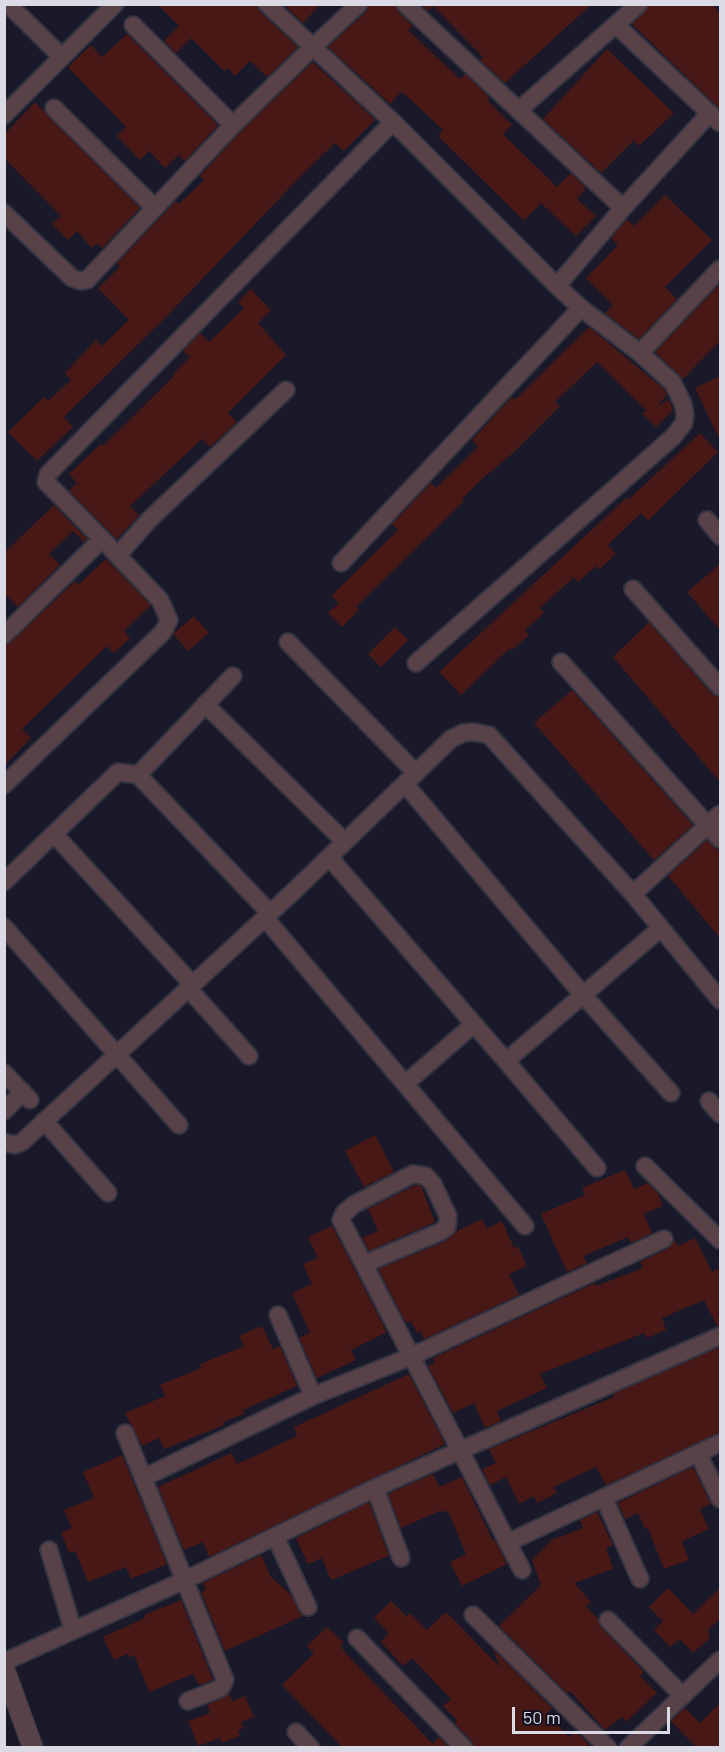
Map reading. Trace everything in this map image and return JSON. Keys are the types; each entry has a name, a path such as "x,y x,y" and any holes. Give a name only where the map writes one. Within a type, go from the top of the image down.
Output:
{"street":[{"path":"8,4 62,57"},
{"path":"4,115 115,4"},
{"path":"267,4 393,122 557,286 581,308 640,353 673,383 680,394 686,414 684,423 673,437 416,663"},
{"path":"4,213 72,278 80,281 87,280 233,125 359,4"},
{"path":"405,4 622,208"},
{"path":"519,110 639,4"},
{"path":"557,286 622,208 715,118 616,24"},
{"path":"134,25 233,125"},
{"path":"54,108 154,207"},
{"path":"4,785 163,632 169,620 160,600 46,482 48,474 393,122"},
{"path":"640,353 720,269"},
{"path":"341,563 581,308"},
{"path":"118,555 150,519 286,390"},
{"path":"707,520 720,536"},
{"path":"4,635 102,539"},
{"path":"633,589 720,687"},
{"path":"288,642 411,779 583,995 670,1093"},
{"path":"561,662 714,819 720,839"},
{"path":"138,775 233,676"},
{"path":"205,704 345,842"},
{"path":"4,1142 18,1144 268,916 451,739 473,732 489,735 633,894 720,1000"},
{"path":"4,882 118,772 138,775 268,916 525,1227"},
{"path":"633,894 714,819"},
{"path":"54,834 190,986 249,1056"},
{"path":"329,857 597,1168"},
{"path":"4,927 117,1052 179,1125"},
{"path":"506,1061 661,928"},
{"path":"405,1084 474,1024"},
{"path":"4,1073 26,1096 4,1111"},
{"path":"44,1121 108,1193"},
{"path":"645,1166 720,1240"},
{"path":"364,1264 441,1232 447,1227 448,1216 433,1184 426,1176 413,1174 344,1213 341,1220 522,1570"},
{"path":"143,1478 313,1396 412,1356 664,1239"},
{"path":"278,1315 313,1396"},
{"path":"4,1662 185,1580 375,1488 720,1336"},
{"path":"124,1433 225,1680 221,1688 188,1701"},
{"path":"509,1542 720,1443"},
{"path":"698,1454 720,1499"},
{"path":"375,1488 401,1558"},
{"path":"604,1498 640,1579"},
{"path":"275,1536 308,1607"},
{"path":"49,1550 73,1630"},
{"path":"473,1615 608,1748"},
{"path":"608,1620 683,1696"},
{"path":"357,1638 464,1748"},
{"path":"637,1745 683,1696 719,1664"},
{"path":"4,1668 33,1748"},
{"path":"296,1732 311,1748"}],"building":[{"path":"157,4 257,4 260,12 298,47 267,77 250,61 235,76 228,68 224,71 191,38 176,53 164,41 179,26"},
{"path":"283,4 321,4 303,23"},
{"path":"369,4 395,4 398,12 413,26 408,30 460,79 465,74 490,98 487,100 512,125 503,134 557,187 571,173 586,188 577,199 596,216 576,236 541,203 524,221 438,136 443,130 410,99 401,92 390,104 328,47 366,12"},
{"path":"421,4 592,4 505,83 480,60 483,57 433,6 428,11"},
{"path":"651,4 712,4 720,13 720,109 632,24"},
{"path":"127,34 218,125 185,161 179,155 165,168 149,151 140,160 117,136 126,127 68,67 91,45 102,57"},
{"path":"607,49 674,113 639,146 634,140 601,173 543,119"},
{"path":"313,62 375,120 344,151 335,143 300,177 167,316 64,417 73,427 37,461 8,432 44,397 48,401 71,380 65,373 96,340 102,346 129,320 98,288 120,267 117,263 176,201 179,204 204,180 200,176 240,132"},
{"path":"35,102 140,208 102,248 97,243 92,248 77,231 68,240 52,224 61,216 4,158 4,135"},
{"path":"665,195 712,240 665,287 677,299 639,339 605,313 613,305 586,278 618,245 611,238 627,219 634,226"},
{"path":"720,284 720,341 683,379 655,352"},
{"path":"251,289 271,310 258,323 286,355 228,413 237,422 210,447 202,439 130,506 139,515 117,539 69,491 77,483 69,474 101,444 103,446 175,375 173,374 190,357 183,351 200,333 209,342 244,308 238,302"},
{"path":"589,327 664,389 667,395 657,406 669,400 673,410 656,427 642,413 647,411 597,362 555,402 560,406 462,499 464,501 356,607 359,610 342,627 328,613 339,603 331,596 398,530 392,524 431,483 436,488 478,447 472,440 512,397 515,400"},
{"path":"720,376 720,440 695,388"},
{"path":"700,433 718,452 648,521 641,513 608,545 616,554 599,570 596,566 578,582 574,577 540,608 544,613 525,630 529,635 512,650 510,648 461,695 439,672 626,498 628,500"},
{"path":"54,505 87,539 84,542 73,531 49,554 60,565 18,607 4,593 4,553"},
{"path":"106,559 151,605 124,631 130,638 114,653 107,646 22,729 31,738 4,766 4,645 11,642 75,581 78,585"},
{"path":"720,564 720,630 687,592"},
{"path":"194,616 209,633 188,651 173,634"},
{"path":"649,622 712,694 720,697 720,782 613,657"},
{"path":"395,627 408,640 381,667 368,654"},
{"path":"572,690 693,825 654,860 534,723"},
{"path":"707,840 720,852 720,938 668,876"},
{"path":"375,1135 394,1172 364,1187 345,1151"},
{"path":"625,1170 634,1189 648,1183 658,1194 663,1206 644,1214 652,1233 631,1243 628,1237 588,1254 584,1257 587,1263 567,1272 541,1214 585,1195 582,1188"},
{"path":"416,1185 421,1186 435,1222 369,1251 362,1238 378,1231 368,1209"},
{"path":"482,1219 487,1229 502,1221 514,1248 518,1247 527,1266 509,1274 519,1295 424,1339 421,1331 417,1333 411,1321 406,1323 378,1269 444,1242 457,1231"},
{"path":"332,1226 387,1332 351,1350 356,1360 317,1378 299,1338 310,1333 292,1293 312,1284 303,1264 318,1258 308,1237"},
{"path":"695,1238 712,1272 720,1268 720,1326 717,1326 704,1300 662,1318 666,1330 647,1338 644,1333 540,1374 547,1388 497,1411 501,1421 485,1428 474,1403 453,1413 428,1366 435,1363 433,1358 595,1283 596,1286 643,1268 640,1262 669,1248 674,1240 678,1246"},
{"path":"262,1326 273,1349 280,1346 297,1386 243,1410 244,1414 223,1422 224,1425 164,1449 159,1438 142,1446 125,1413 165,1396 160,1385 201,1368 200,1364 244,1346 239,1336"},
{"path":"720,1347 720,1433 606,1485 596,1467 554,1487 557,1493 537,1503 534,1496 519,1504 506,1477 490,1485 482,1469 496,1463 489,1449 614,1397 613,1394"},
{"path":"409,1374 445,1444 209,1557 203,1542 184,1550 158,1487 232,1453 237,1464 257,1455 297,1436 294,1427"},
{"path":"122,1455 167,1564 131,1579 126,1567 88,1582 75,1551 69,1553 61,1532 72,1528 64,1510 94,1498 83,1472"},
{"path":"693,1467 711,1504 700,1509 709,1529 682,1541 689,1560 664,1569 648,1528 645,1529 638,1513 625,1519 618,1503"},
{"path":"433,1474 439,1487 462,1477 493,1541 495,1540 507,1564 462,1586 450,1562 466,1554 448,1511 443,1513 442,1510 401,1528 388,1494"},
{"path":"369,1502 389,1556 331,1580 322,1558 308,1564 296,1538"},
{"path":"597,1512 613,1545 606,1548 613,1569 574,1583 591,1602 586,1606 598,1619 601,1627 644,1672 640,1676 657,1693 626,1722 622,1717 605,1730 570,1691 567,1693 499,1626 541,1585 532,1560 552,1540 583,1528 580,1520"},
{"path":"261,1555 271,1577 291,1595 303,1616 225,1651 201,1592 206,1590 203,1583"},
{"path":"668,1588 693,1614 720,1588 720,1619 708,1630 710,1638 693,1653 680,1639 670,1647 654,1630 663,1621 649,1607"},
{"path":"181,1600 213,1680 199,1685 193,1674 149,1692 134,1655 129,1657 127,1654 114,1660 103,1637 145,1618 144,1615"},
{"path":"391,1601 407,1617 410,1613 427,1630 446,1612 501,1668 492,1648 552,1708 547,1714 569,1737 575,1731 589,1744 586,1748 474,1748 472,1741 454,1723 457,1720 443,1706 451,1699 412,1658 403,1666 381,1642 389,1633 374,1618"},
{"path":"327,1627 344,1643 340,1646 352,1660 433,1744 439,1737 449,1748 343,1748 282,1685 314,1653 307,1646"},
{"path":"229,1694 232,1701 245,1696 254,1717 241,1722 244,1728 238,1730 240,1736 222,1743 220,1738 198,1746 188,1721 210,1713 207,1705"},
{"path":"720,1703 720,1748 697,1748 671,1721 685,1708 700,1723"}]}
